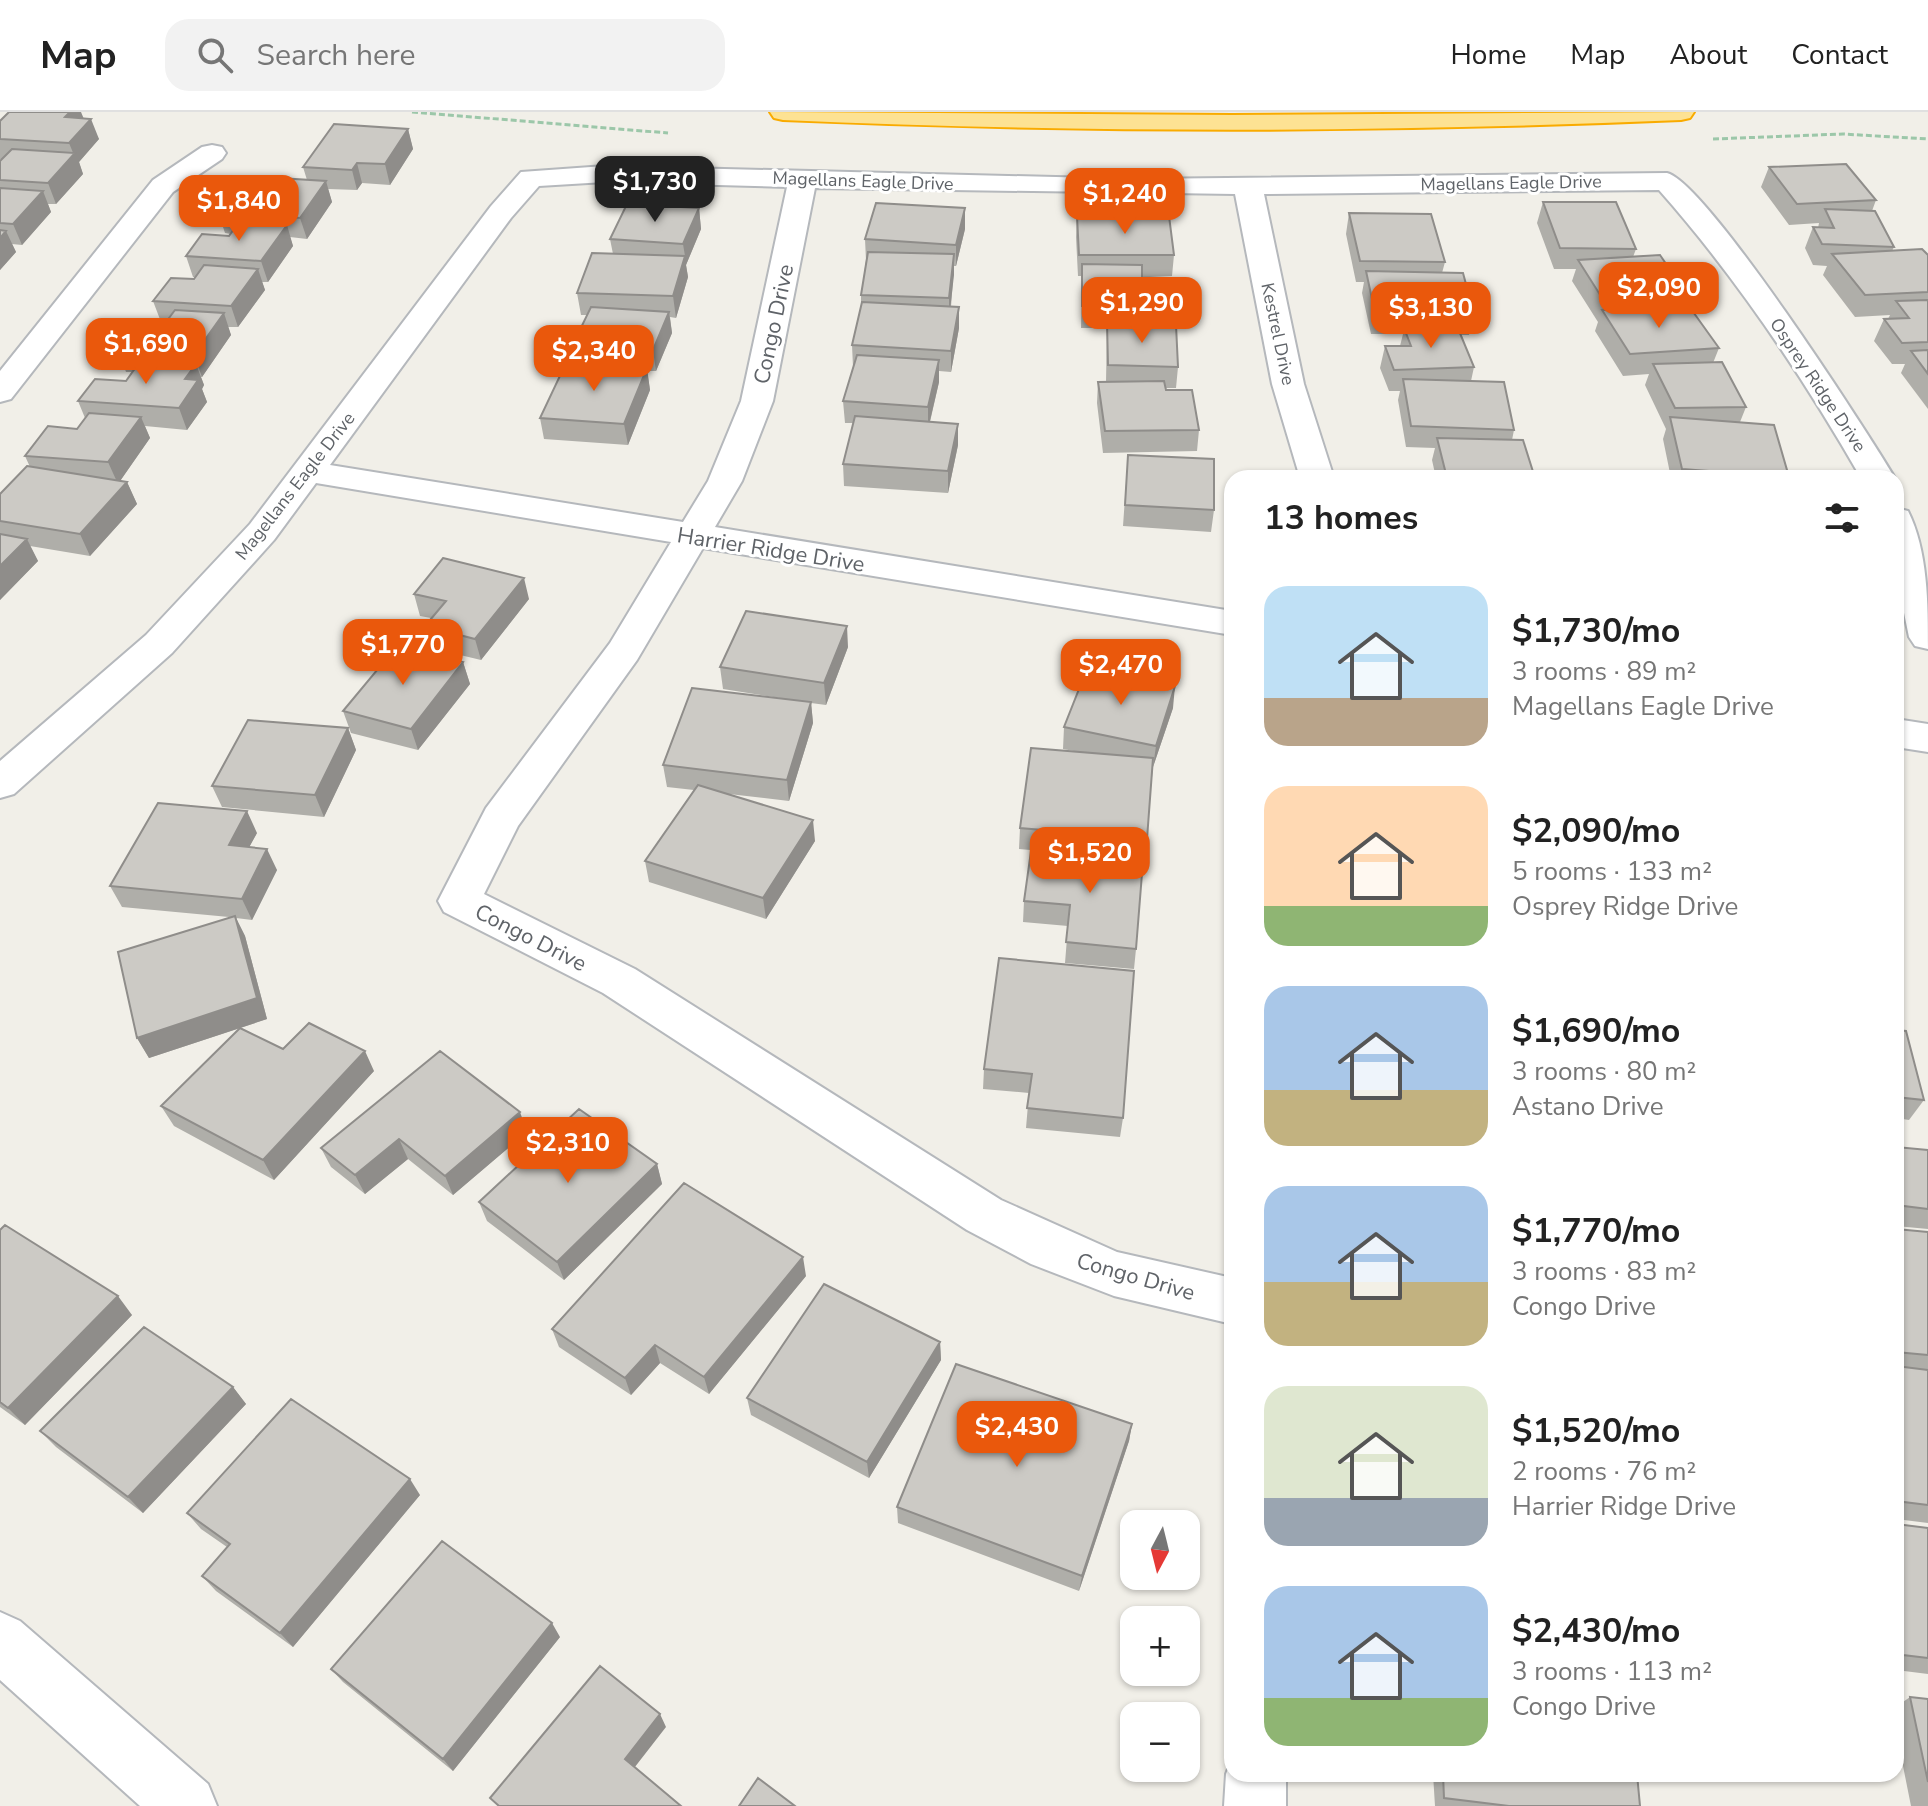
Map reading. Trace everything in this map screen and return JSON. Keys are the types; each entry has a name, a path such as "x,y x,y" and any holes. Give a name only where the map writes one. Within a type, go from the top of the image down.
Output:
{"highway":[{"path":"783,112 965,121 1211,124 1472,120 1681,112"}],"street":[{"path":"0,392 163,186 212,153"},
{"name":"Magellans Eagle Drive","path":"0,784 159,644 262,532 310,472 501,212 531,178 605,174 1248,187 1667,181"},
{"name":"Congo Drive","path":"803,179 757,401 725,481 624,651 501,819 459,901 619,981 984,1215 1049,1248 1114,1274 1224,1299"},
{"name":"Osprey Ridge Drive","path":"1667,181 1701,219 1835,404 1873,470"},
{"name":"Kestrel Drive","path":"1248,187 1288,384 1315,470"},
{"name":"Harrier Ridge Drive","path":"310,472 1224,622"},
{"path":"1904,543 1917,583 1928,637"},
{"path":"1904,734 1928,738"},
{"path":"0,1641 186,1806"},
{"path":"1255,1806 1256,1782"}],"building":[{"path":"9,112 70,112 65,117 91,119 69,143 0,139 0,121"},
{"path":"334,124 408,129 385,164 357,163 352,170 303,167"},
{"path":"12,149 75,153 48,183 0,180 0,161"},
{"path":"1846,164 1876,200 1797,204 1769,167"},
{"path":"245,176 326,181 300,218 218,212"},
{"path":"0,188 43,191 13,224 0,223"},
{"path":"1543,202 1616,202 1636,249 1560,248"},
{"path":"876,203 965,208 956,245 865,239"},
{"path":"627,204 699,208 683,244 610,239"},
{"path":"1825,209 1875,211 1894,247 1822,244 1813,227 1834,228"},
{"path":"1349,213 1431,214 1445,262 1360,261"},
{"path":"1077,216 1169,216 1174,255 1079,255"},
{"path":"239,222 287,225 261,261 186,256 202,234 229,236"},
{"path":"1922,249 1928,255 1928,292 1865,295 1832,254"},
{"path":"868,252 954,254 949,298 861,295"},
{"path":"592,253 685,256 673,296 577,293"},
{"path":"1660,255 1688,296 1604,301 1578,260"},
{"path":"1082,264 1142,265 1142,277 1172,278 1174,309 1082,306"},
{"path":"204,265 258,269 231,306 153,301 171,278 194,279"},
{"path":"1366,271 1463,273 1474,314 1375,313"},
{"path":"1928,300 1928,342 1902,343 1884,319 1909,318 1896,301"},
{"path":"862,302 959,307 951,351 852,345"},
{"path":"1666,306 1669,310 1691,309 1719,348 1630,354 1602,310"},
{"path":"591,307 669,312 653,350 573,344"},
{"path":"175,310 224,313 194,355 118,350 137,324 163,326"},
{"path":"1107,323 1176,325 1178,367 1108,365"},
{"path":"1457,326 1474,367 1394,370 1385,346 1411,346 1404,328"},
{"path":"1928,350 1928,374 1911,351"},
{"path":"857,355 939,360 928,407 843,401"},
{"path":"141,360 196,364 185,379 198,380 179,408 78,401 95,379 126,381"},
{"path":"1722,362 1746,407 1675,408 1653,364"},
{"path":"566,363 647,368 624,424 540,418"},
{"path":"1403,379 1504,382 1514,430 1411,426"},
{"path":"1164,381 1166,390 1192,390 1199,430 1105,431 1098,382"},
{"path":"89,413 141,417 108,462 25,456 48,426 77,429"},
{"path":"855,416 958,424 948,471 843,464"},
{"path":"1670,417 1774,425 1787,470 1695,470 1682,469"},
{"path":"1437,438 1523,440 1532,470 1445,470"},
{"path":"1128,455 1214,459 1214,510 1125,505"},
{"path":"27,466 127,482 80,534 0,521 0,494"},
{"path":"0,534 27,539 0,566"},
{"path":"443,558 524,578 475,639 425,626 446,601 414,594"},
{"path":"746,611 847,626 824,683 720,667"},
{"path":"397,646 463,662 411,729 343,711"},
{"path":"1087,669 1175,686 1156,746 1064,727"},
{"path":"692,688 811,702 787,780 663,765"},
{"path":"248,720 348,728 315,795 212,786"},
{"path":"1031,748 1153,758 1147,839 1020,828"},
{"path":"698,785 813,820 763,898 645,861"},
{"path":"158,803 247,811 229,845 267,849 242,899 110,886"},
{"path":"1031,851 1143,861 1136,949 1066,942 1070,905 1024,901"},
{"path":"235,916 257,998 137,1038 118,952"},
{"path":"999,958 1134,971 1123,1118 1027,1108 1032,1074 984,1069"},
{"path":"309,1023 365,1051 263,1160 161,1106 240,1028 283,1049"},
{"path":"1904,1031 1906,1031 1924,1100 1904,1098"},
{"path":"440,1051 520,1112 445,1176 399,1139 355,1175 321,1148"},
{"path":"579,1109 657,1164 557,1262 479,1202"},
{"path":"1904,1148 1928,1150 1928,1209 1904,1206"},
{"path":"684,1183 803,1257 704,1377 655,1345 625,1378 552,1329"},
{"path":"5,1225 118,1296 8,1408 0,1402 0,1230"},
{"path":"1904,1230 1928,1232 1928,1355 1904,1353"},
{"path":"824,1284 940,1342 867,1462 747,1398"},
{"path":"144,1327 233,1387 128,1497 40,1431"},
{"path":"956,1364 1132,1424 1082,1576 897,1507"},
{"path":"1904,1367 1928,1370 1928,1505 1904,1502"},
{"path":"291,1399 410,1479 280,1633 202,1576 230,1544 187,1513"},
{"path":"1904,1525 1928,1528 1928,1658 1904,1655"},
{"path":"442,1541 552,1623 443,1759 331,1669"},
{"path":"600,1666 660,1714 625,1759 681,1806 499,1806 490,1798"},
{"path":"1910,1697 1928,1699 1928,1782"},
{"path":"758,1778 795,1806 739,1806"},
{"path":"1443,1782 1638,1782 1640,1806 1509,1806 1444,1798"}]}
